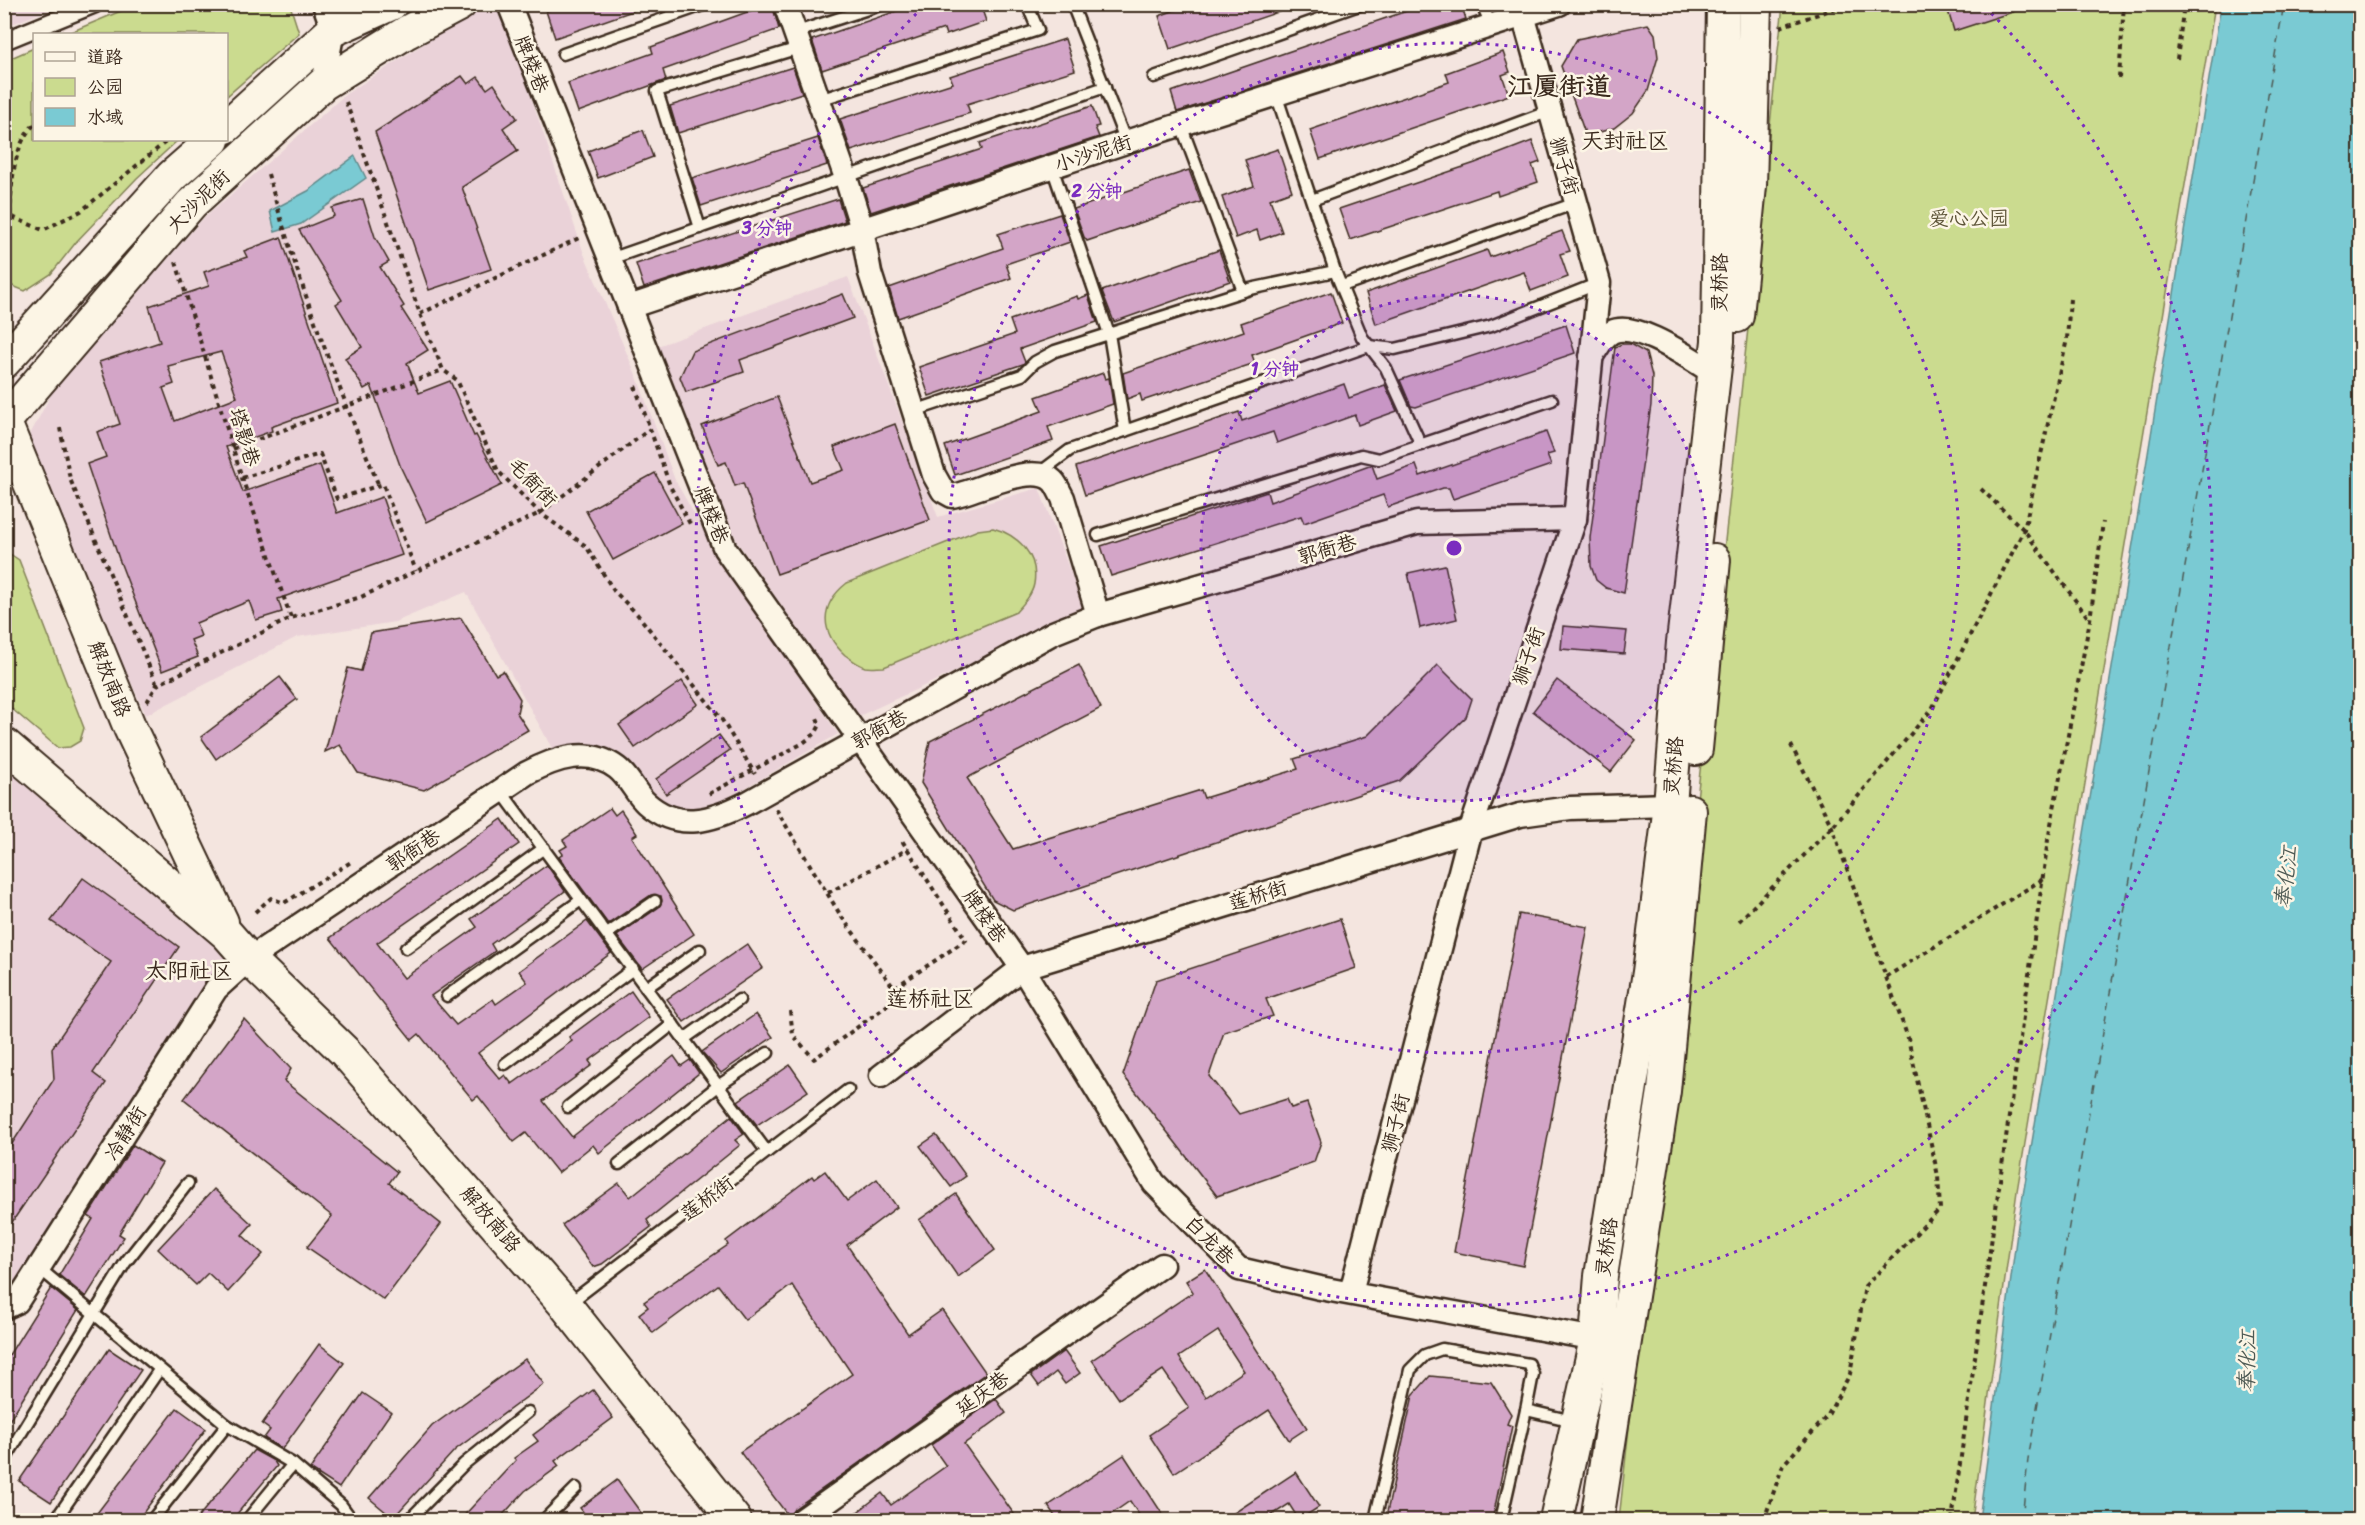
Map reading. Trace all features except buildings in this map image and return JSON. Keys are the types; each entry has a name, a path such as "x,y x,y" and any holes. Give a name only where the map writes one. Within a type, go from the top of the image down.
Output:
{"main road":[{"path":"228,125 329,17 391,4"},
{"name":"大沙泥街","path":"5,421 191,204 335,93 407,32 460,4"},
{"name":"灵桥路","path":"1556,1521 1596,1339 1601,1276 1649,972 1670,805 1683,642 1718,330 1723,4"},
{"name":"灵桥路","path":"1598,1521 1664,1092 1750,186 1754,19"},
{"name":"大沙泥街","path":"4,362 172,176 212,141"},
{"name":"解放南路","path":"5,421 130,728 228,934"},
{"name":"解放南路","path":"4,744 228,934 249,959 345,1052 566,1306 735,1521"}],"street":[{"path":"4,41 95,4"},
{"name":"牌楼巷","path":"509,4 726,549 1022,968"},
{"path":"785,4 846,178 862,229 870,273 934,475 943,491 952,496 1012,477 1038,474 1053,481 1062,498 1098,615"},
{"name":"小沙泥街","path":"629,307 1276,94 1486,15 1523,15 1559,4"},
{"name":"狮子街","path":"1351,1292 1471,829 1575,519 1599,283 1523,15"},
{"path":"329,17 335,93"},
{"path":"1591,357 1602,340 1613,331 1627,330 1644,334 1714,373"},
{"name":"郭衙巷","path":"249,959 501,791 552,760 584,755 617,768 645,802 657,812 675,820 693,822 721,816 1053,633 1098,615 1417,523 1575,519"},
{"name":"莲桥街","path":"881,1076 1022,968 1520,815 1570,808 1670,805"},
{"name":"冷静街","path":"4,1308 17,1302 216,989 249,959"},
{"name":"白龙巷","path":"1022,968 1154,1183 1239,1269 1320,1288 1596,1339"},
{"name":"延庆巷","path":"802,1521 1162,1265"}],"lane":[{"path":"563,54 706,4"},
{"path":"700,228 657,91 797,41 883,4"},
{"path":"819,100 1038,30 1027,4"},
{"path":"1072,4 1126,142"},
{"path":"1154,77 1362,4"},
{"path":"610,258 1105,87"},
{"path":"1276,94 1335,271 1362,337 1386,368 1421,445"},
{"path":"1312,200 1550,111"},
{"path":"1181,125 1243,291"},
{"path":"1052,167 1109,334 1125,430"},
{"path":"1342,286 1576,203"},
{"path":"914,411 1022,375 1035,362 1055,351 1243,291 1335,271"},
{"path":"1038,474 1070,450 1369,346 1395,349 1491,326 1599,283"},
{"path":"1098,535 1361,455 1379,459 1552,400"},
{"path":"501,791 767,1152"},
{"path":"406,948 544,848"},
{"path":"447,996 582,900"},
{"path":"607,934 655,900"},
{"path":"646,988 700,950"},
{"path":"505,1064 633,969"},
{"path":"684,1039 739,1000"},
{"path":"568,1107 673,1024"},
{"path":"620,1164 718,1086 768,1053"},
{"name":"莲桥街","path":"566,1306 848,1090"},
{"path":"4,1461 125,1263 188,1183"},
{"path":"39,1268 227,1425 293,1464 341,1505 352,1521"},
{"path":"1375,1521 1410,1370 1425,1355 1442,1349 1529,1364 1533,1374 1501,1521"},
{"path":"58,1516 159,1370"},
{"path":"1526,1410 1578,1422"},
{"path":"409,1521 464,1464 528,1412"},
{"path":"152,1521 227,1425"},
{"path":"247,1521 293,1464"},
{"path":"544,1521 576,1488"}],"path":[{"path":"1754,19 1812,18 1848,4"},
{"path":"2119,78 2124,4"},
{"path":"2177,58 2184,4"},
{"name":"毛衙街","path":"335,93 443,370 457,380 498,471 540,513 586,546 614,591 637,614 722,720 828,893 894,988"},
{"path":"33,125 25,134 12,187 10,216 43,230 81,211 167,141"},
{"path":"268,174 285,233 346,405 379,486"},
{"path":"420,314 598,229"},
{"name":"塔影巷","path":"176,262 242,478 291,618"},
{"path":"1739,921 1832,827 1932,709 2024,530 2067,339 2070,299"},
{"path":"233,449 443,370"},
{"path":"633,379 670,486 692,527"},
{"path":"60,428 70,478 157,685"},
{"path":"130,728 157,685 291,618 361,597 540,513 650,429"},
{"path":"242,478 320,454 337,499 383,484 416,571"},
{"path":"1982,489 2024,530 2090,620"},
{"path":"1952,1521 2043,879 2090,620 2103,522"},
{"path":"698,797 709,795 815,734 820,725 815,714"},
{"path":"1764,1521 1783,1465 1828,1414 1850,1374 1865,1286 1940,1209 1938,1176 1908,1038 1832,827 1791,745"},
{"path":"790,1011 794,1035 814,1059 900,996 894,988 966,940 896,831"},
{"path":"828,893 908,849"},
{"path":"255,912 271,898 284,903 354,861"},
{"path":"1886,977 2043,879"}],"shaded area":[{"path":"5,4 60,4 60,5 5,27"},
{"path":"484,5 500,5 584,254 637,377 675,480 720,560 838,734 709,809 657,805 598,748 568,746 553,750 466,592 395,622 297,637 146,715 24,446 54,389 201,221 346,94"},
{"path":"848,277 938,517 1039,488 1085,611 859,716 738,543 655,347"},
{"path":"4,768 233,960 4,1301"}],"green space":[{"path":"135,5 290,5 299,33 228,95 228,33 68,33"},
{"name":"爱心公园","path":"1783,5 2215,5 2017,1191 1972,1520 1619,1520"},
{"path":"33,48 33,141 177,141 137,178 77,241 51,274 25,291 5,283 4,61"},
{"path":"993,528 1018,541 1030,555 1033,564 1035,574 1033,588 1016,612 884,667 862,666 845,655 837,646 827,628 827,609 831,600 847,583 978,530"},
{"path":"4,550 19,560 84,728 80,741 70,747 58,748 5,703"}],"water":[{"name":"奉化江","path":"2221,5 2360,5 2360,1520 1979,1520 2018,1225"},
{"path":"355,156 366,178 301,224 275,232 270,211 308,191"}],"ferry route":[{"path":"2022,1520 2028,1459 2284,4"}],"district":[{"name":"江厦街道","path":"1559,86"},
{"name":"天封社区","path":"1625,140"},
{"name":"太阳社区","path":"189,970"},
{"name":"莲桥社区","path":"930,998"}]}
